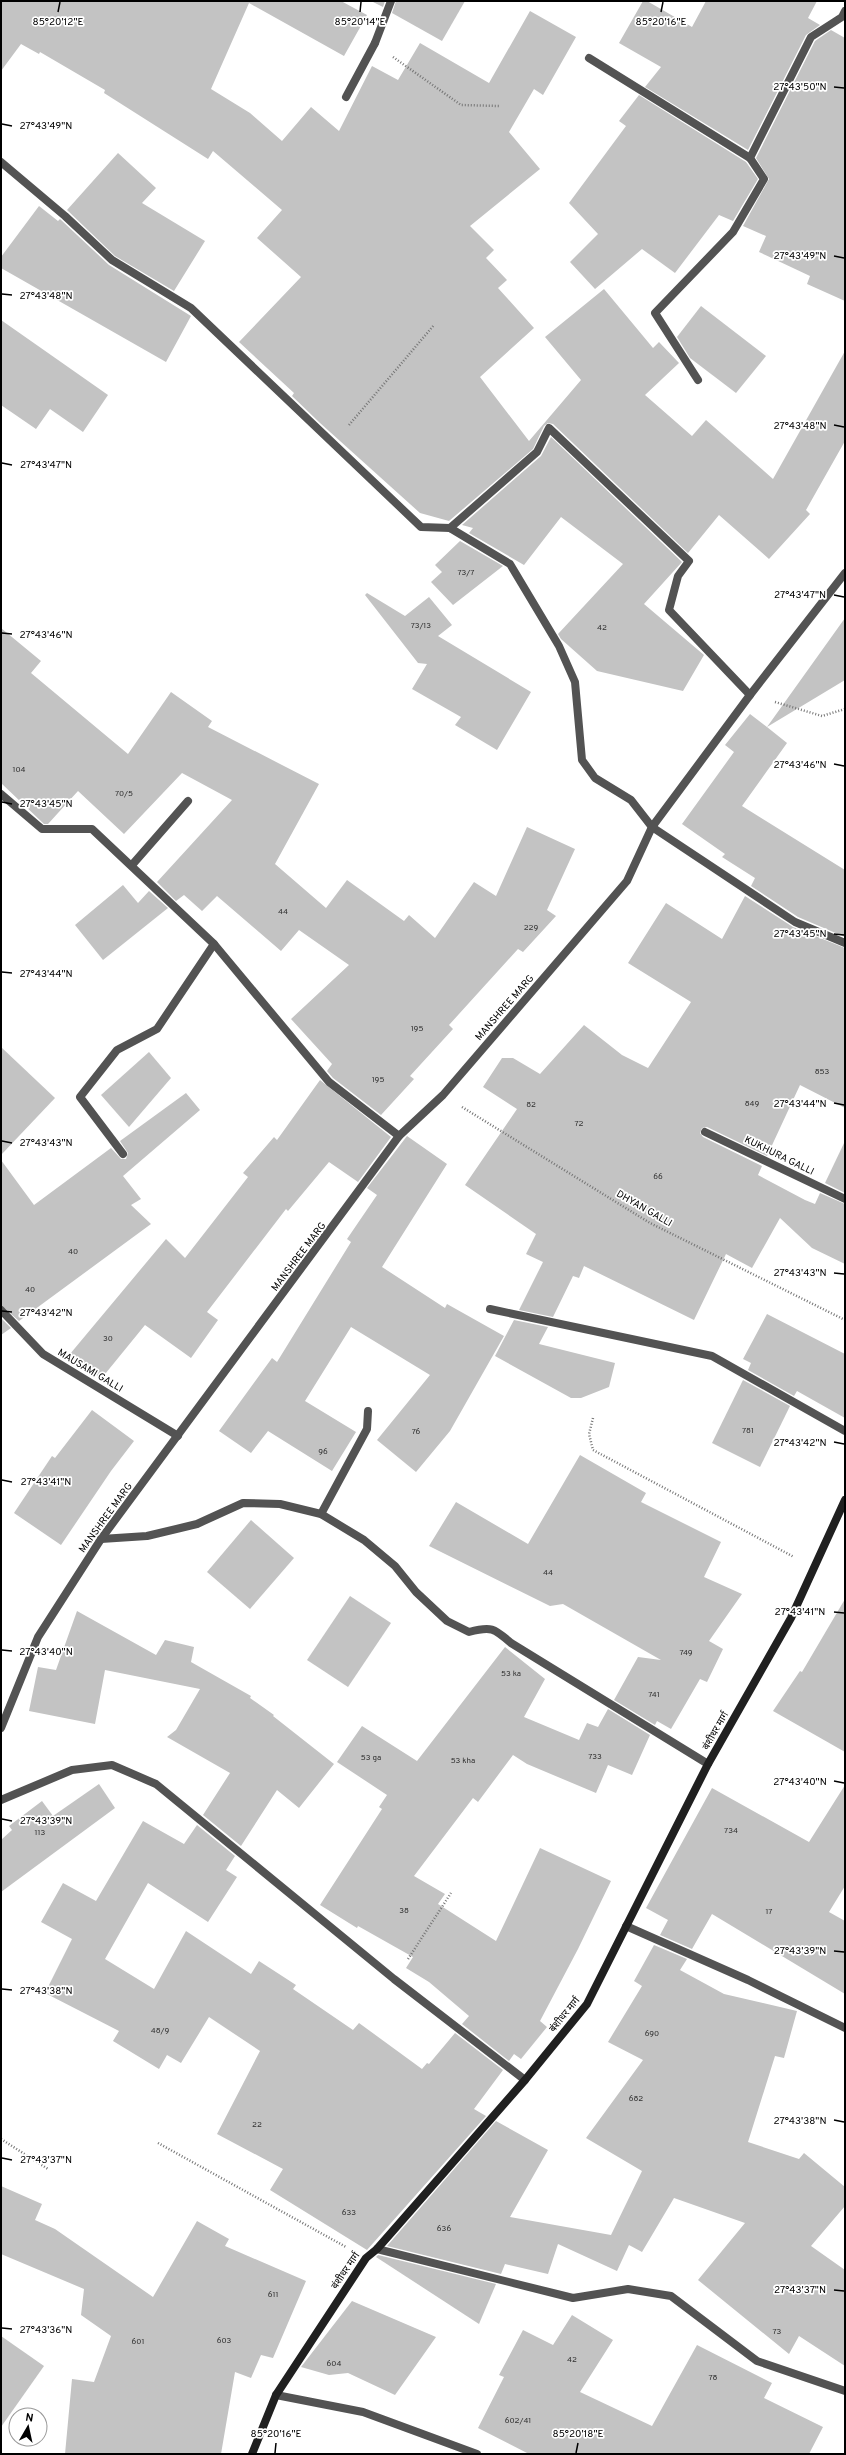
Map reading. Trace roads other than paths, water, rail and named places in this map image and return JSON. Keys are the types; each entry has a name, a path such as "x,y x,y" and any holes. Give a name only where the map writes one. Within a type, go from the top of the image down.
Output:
{"main road":[{"name":"बंशीधर मार्ग","path":"252,2454 276,2394 366,2258 376,2249 525,2080 587,2004 708,1764 791,1618 845,1500"}],"street":[{"path":"346,97 375,43 391,1"},
{"path":"750,158 811,37 844,15"},
{"path":"589,58 750,158 764,179 733,232 655,313 698,380"},
{"path":"1,162 65,216 112,260 191,308 421,527 450,528 510,564 559,646 575,682 582,760 595,778 631,800 652,827 795,922 845,942"},
{"path":"450,528 537,452 549,428 689,561 678,576 669,610 750,695"},
{"name":"MANSHREE MARG","path":"1,1728 38,1637 101,1540 399,1136 443,1095 627,881 652,827 750,695 845,573"},
{"path":"1,794 42,829 92,829 132,865 214,944 329,1082 399,1136"},
{"path":"132,865 188,801"},
{"path":"123,1154 80,1097 117,1050 157,1029 214,944"},
{"name":"KUKHURA GALLI","path":"705,1132 845,1199"},
{"path":"490,1309 712,1356 845,1431"},
{"name":"MAUSAMI GALLI","path":"1,1310 43,1354 178,1436"},
{"path":"321,1514 367,1429 368,1412"},
{"path":"101,1540 147,1536 197,1524 243,1503 280,1504 321,1514 370,1545 395,1566 416,1592 447,1621 469,1632 483,1628 495,1629 510,1643 708,1764"},
{"path":"1,1800 72,1770 112,1765 130,1771 156,1784 394,1979 525,2080"},
{"path":"626,1926 748,1980 845,2028"},
{"path":"376,2249 574,2298 628,2289 671,2296 757,2361 845,2391"},
{"path":"276,2394 363,2412 477,2454"}]}
